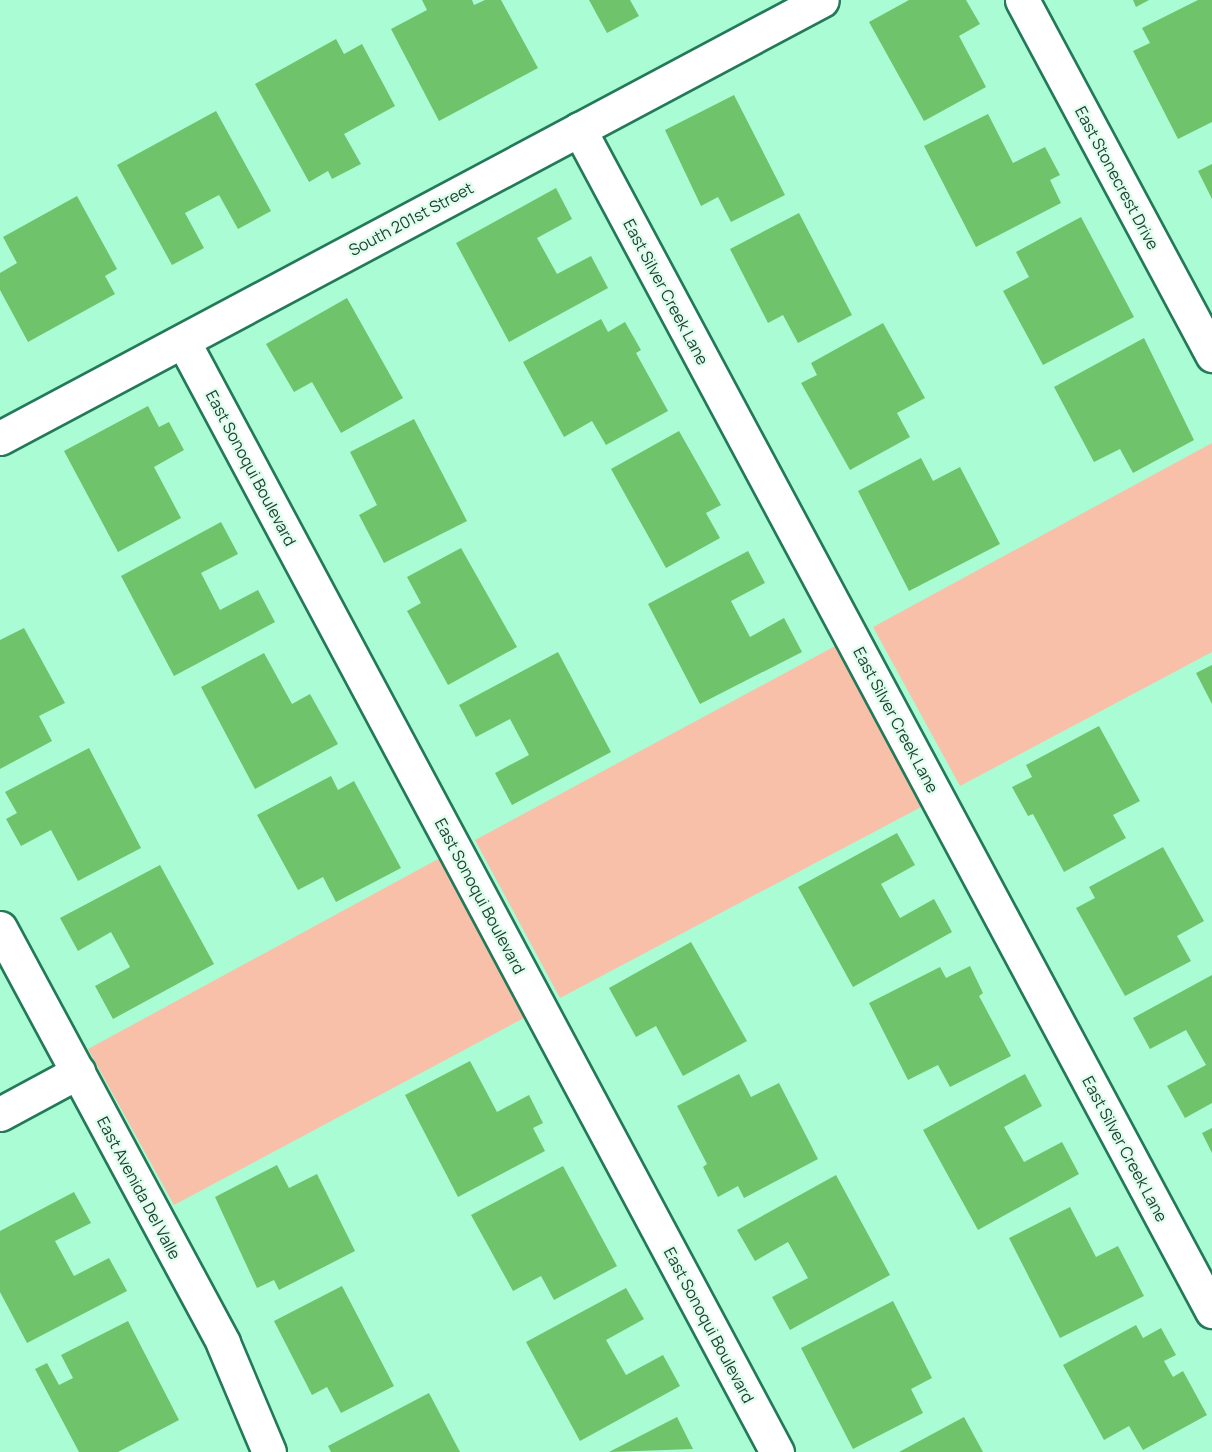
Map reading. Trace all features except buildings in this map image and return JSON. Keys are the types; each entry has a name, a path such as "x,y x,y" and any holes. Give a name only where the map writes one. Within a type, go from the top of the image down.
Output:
{"street":[{"name":"South 201st Street","path":"0,438 822,0"},
{"name":"East Stonecrest Drive","path":"1022,0 1212,355"},
{"name":"East Silver Creek Lane","path":"579,129 1212,1311"},
{"name":"East Sonoqui Boulevard","path":"183,341 777,1452"},
{"name":"East Avenida Del Valle","path":"0,928 222,1343 269,1452"},
{"path":"0,1114 78,1072"}],"shaded area":[{"path":"1212,443 1212,652 960,786 873,627"},
{"path":"837,645 923,806 560,998 475,840"},
{"path":"440,858 524,1018 174,1205 88,1049"}]}
